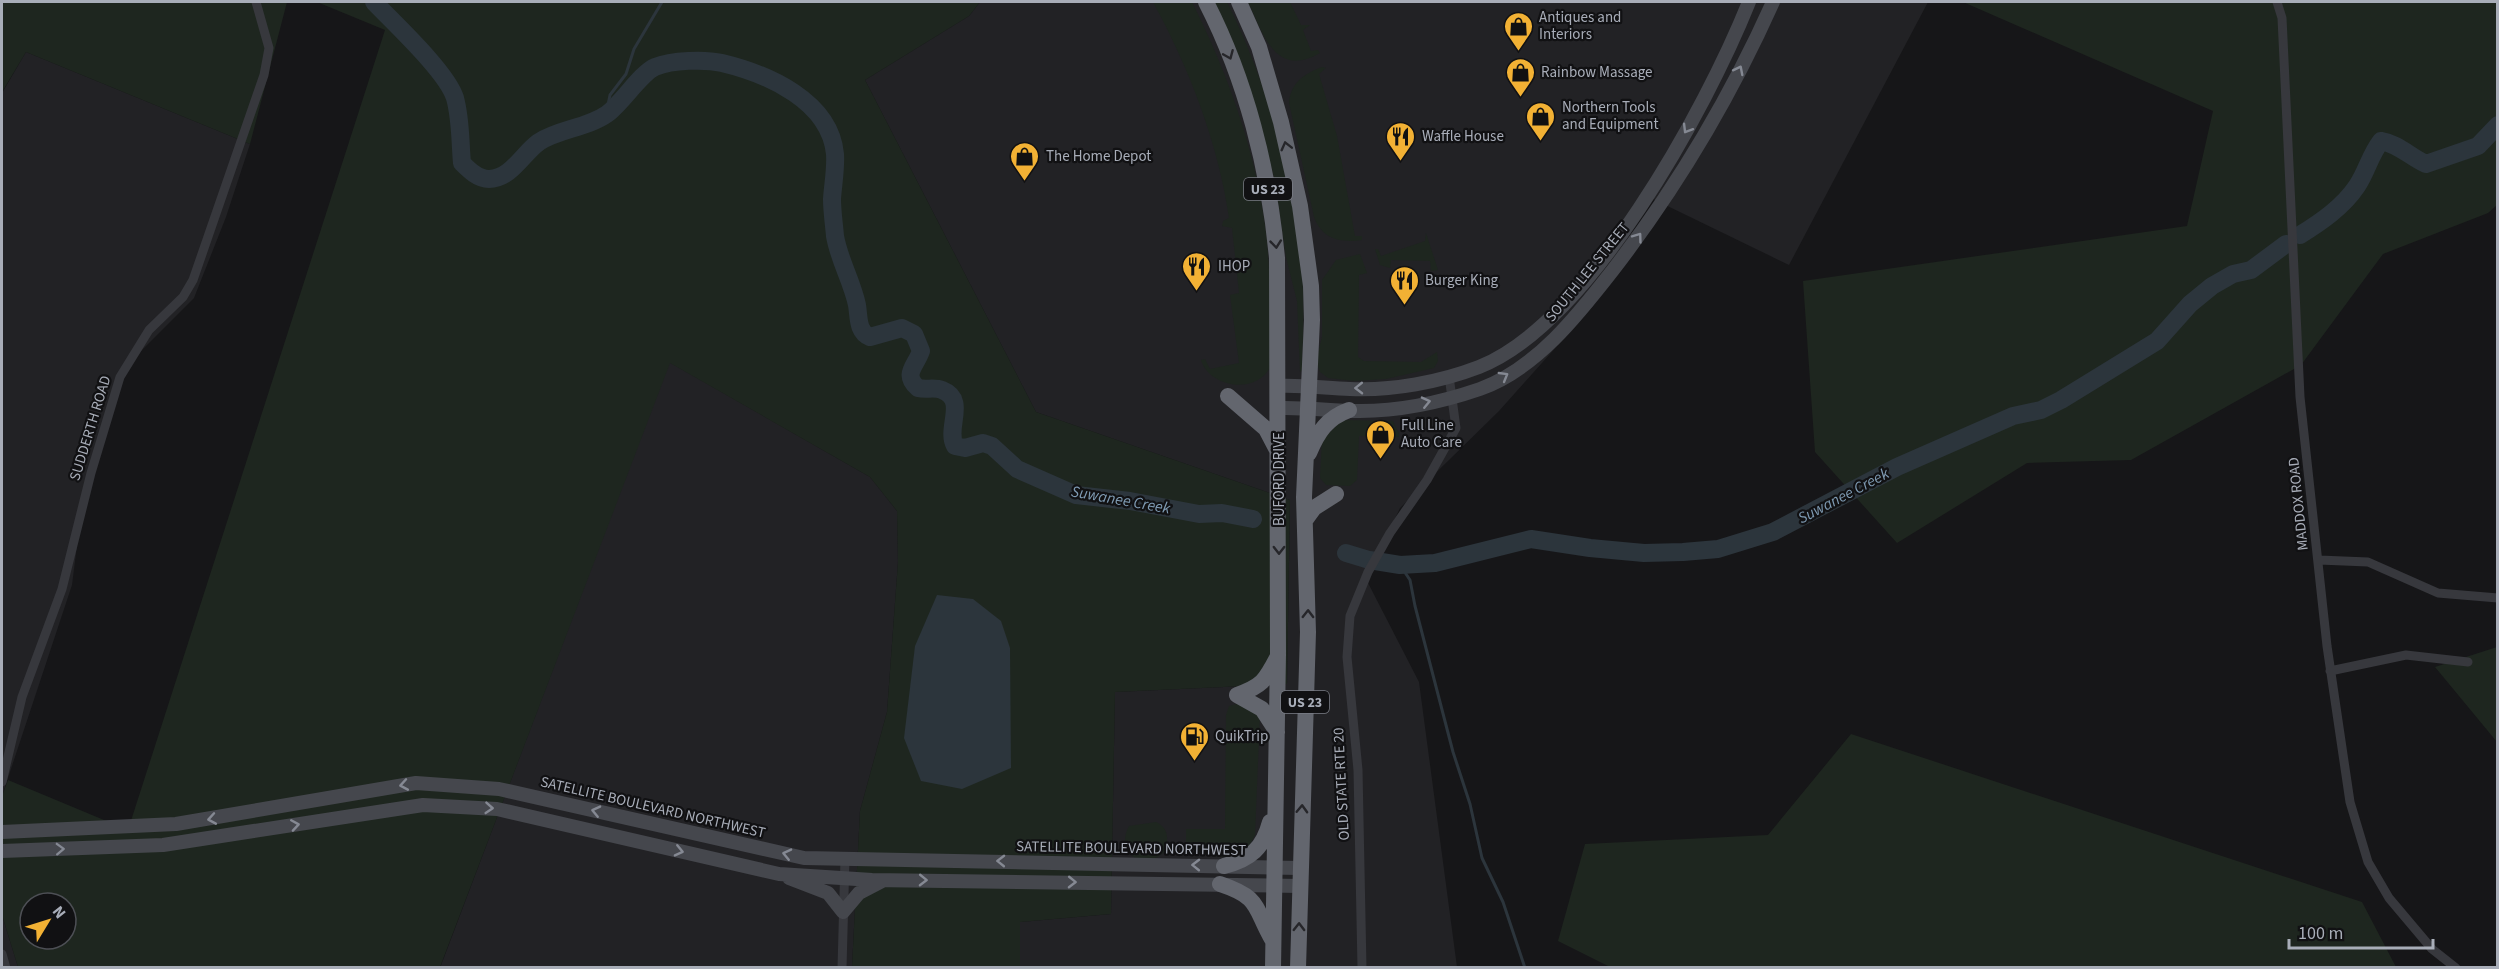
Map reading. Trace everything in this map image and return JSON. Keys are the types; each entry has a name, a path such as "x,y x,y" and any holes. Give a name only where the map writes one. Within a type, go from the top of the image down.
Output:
{"highway":[{"name":"BUFORD DRIVE","path":"1206,2 1234,66 1249,111 1272,209 1277,258 1278,733 1273,968"},
{"name":"BUFORD DRIVE","path":"1239,2 1259,47 1270,83 1300,206 1307,252 1312,320 1307,385 1305,467 1308,632 1298,968"},
{"path":"1228,396 1266,429 1278,454"},
{"path":"1306,519 1314,508 1336,494 1325,490 1305,467 1318,432 1338,414 1349,410"},
{"path":"1278,654 1266,678 1258,687 1238,695 1256,703 1265,711 1278,733"},
{"path":"1224,866 1242,861 1256,852 1265,840 1276,801"},
{"path":"1220,884 1244,892 1257,906 1274,941"}],"main road":[{"name":"SOUTH LEE STREET","path":"1278,386 1307,385 1352,389 1395,387 1449,376 1479,367 1506,354 1545,324 1583,285 1636,211 1706,98 1749,2"},
{"name":"SOUTH LEE STREET","path":"1278,408 1396,409 1450,397 1480,389 1507,376 1547,346 1585,306 1677,183 1717,114 1773,2"},
{"name":"SATELLITE BOULEVARD NORTHWEST","path":"2,832 177,824 416,783 499,789 804,858 1300,868"},
{"path":"2,851 163,845 423,805 497,808 779,874 828,893 843,912 859,893 884,880"},
{"path":"779,874 884,880 1300,886"}],"street":[{"name":"SUDDERTH ROAD","path":"2,782 19,709 62,589 91,473 120,377 149,330 183,297 193,280 264,75 269,48 256,2"},
{"name":"MADDOX ROAD","path":"2277,2 2282,18 2301,397 2330,671 2350,802 2368,862 2389,898 2432,949 2456,968"},
{"name":"OLD STATE RTE 20","path":"1362,968 1358,770 1347,657 1350,616 1368,572 1390,533 1427,480 1455,428 1449,376"},
{"path":"2319,560 2368,562 2438,593 2498,598"},
{"path":"2330,671 2406,655 2468,662"},
{"path":"842,968 845,858"},
{"path":"2,954 6,968"}],"shaded area":[{"path":"2,2 287,2 250,144 26,52 2,92"},
{"path":"317,2 980,2 969,16 865,80 1036,412 1290,500 1287,684 1115,692 1111,914 1020,922 1020,967 852,967 860,811 887,712 898,562 897,511 870,477 670,363 440,967 18,967 2,915 2,796 8,780 128,830 385,30"},
{"path":"980,2 1928,2 1789,265 1649,197 1593,306 1499,411 1400,508 1366,579 1419,682 1457,967 1020,967 1020,922 1111,914 1115,692 1287,684 1290,500 1036,412 865,80 969,16"},
{"path":"1153,2 1192,2 1230,88 1249,148 1263,210 1270,288 1271,366 1255,382 1233,384 1223,382 1213,377 1201,360 1205,359 1210,369 1239,363 1230,295 1239,293 1232,228 1222,226 1223,221 1229,218 1218,161 1210,134 1179,53"},
{"path":"1212,2 1227,2 1241,32 1265,95 1284,160 1297,227 1302,274 1303,329 1302,370 1300,372 1297,301 1286,257 1275,181 1262,132"},
{"path":"1248,2 1290,2 1301,25 1310,25 1303,30 1311,51 1318,50 1320,53 1305,60 1292,60 1281,56 1266,39"},
{"path":"1963,2 2497,2 2497,205 2488,213 2383,254 2301,365 2131,460 2027,463 1897,543 1815,452 1803,281 2187,226 2213,111"},
{"path":"26,52 250,144 226,217 194,298 117,375 81,514 72,585 2,796 2,93"},
{"path":"1322,67 1326,68 1319,74 1337,136 1355,236 1362,236 1362,240 1346,241 1333,238 1322,230 1314,217 1289,103 1296,84"},
{"path":"1426,233 1438,270 1431,271 1430,261 1391,260 1390,268 1380,265 1375,249 1378,249 1381,256 1425,241"},
{"path":"1360,254 1367,273 1359,275 1358,357 1364,361 1421,362 1437,352 1438,361 1434,368 1386,379 1354,381 1328,378 1320,372 1316,361 1322,337 1322,280 1336,260"},
{"path":"669,362 870,477 897,511 898,562 887,712 860,811 852,967 440,968"},
{"path":"1342,420 1393,421 1399,437 1359,436 1357,480 1350,486 1326,485 1320,478 1322,440"},
{"path":"937,595 973,599 1001,621 1010,648 1011,768 962,789 921,781 904,738 915,646"},
{"path":"2497,647 2497,742 2435,667"},
{"path":"1241,703 1260,714 1255,835 1247,848 1238,854 1213,856 1197,851 1186,843 1186,829 1225,829 1226,715 1229,706"},
{"path":"1851,734 2362,902 2396,967 1612,968 1558,941 1585,844 1768,835"},
{"path":"1156,822 1166,831 1167,843 1164,852 1148,860 1134,857 1125,845 1125,836 1129,826"},
{"path":"2,915 18,967 2,967"}],"waterway":[{"name":"Suwanee Creek","path":"374,2 419,48 450,87 458,114 462,163 474,174 485,179 504,175 539,142 607,114 644,75 655,67 670,63 707,61 740,68 777,83 809,105 822,119 831,135 835,154 832,199 835,236 839,254 855,296 861,328 870,337 902,328 914,334 921,351 912,370 911,378 918,388 942,390 954,400 952,431 955,446 965,448 983,443 992,446 1017,469 1076,495 1130,501 1199,514 1222,513 1253,519"},
{"path":"606,115 610,95 626,74 634,49 662,2"},
{"name":"Suwanee Creek","path":"2300,235 2345,201 2360,180 2381,141 2393,145 2426,164 2478,146 2498,125"},
{"name":"Suwanee Creek","path":"1346,553 1369,560 1400,565 1435,563 1531,539 1644,553 1683,552 1718,549 1773,532 1897,467 2013,416 2041,410 2061,400 2157,341 2190,304 2212,286 2233,274 2251,270 2286,244"},
{"path":"1400,565 1410,580 1453,752 1470,804 1482,858 1503,902 1525,968"}],"place":[{"name":"Antiques and Interiors","path":"1518,52"},
{"name":"Rainbow Massage","path":"1520,98"},
{"name":"Northern Tools and Equipment","path":"1541,142"},
{"name":"Waffle House","path":"1401,162"},
{"name":"The Home Depot","path":"1025,182"},
{"name":"IHOP","path":"1197,292"},
{"name":"Burger King","path":"1404,306"},
{"name":"Full Line Auto Care","path":"1380,460"},
{"name":"QuikTrip","path":"1194,762"}]}
